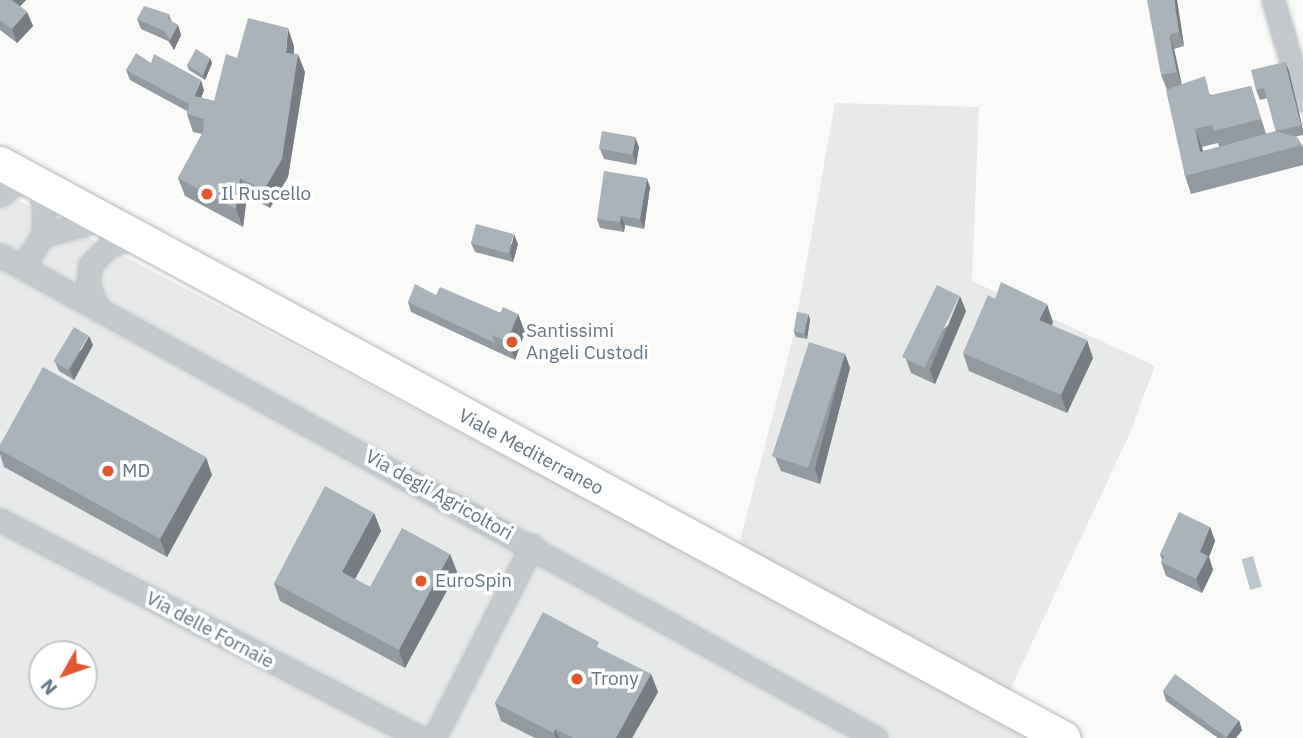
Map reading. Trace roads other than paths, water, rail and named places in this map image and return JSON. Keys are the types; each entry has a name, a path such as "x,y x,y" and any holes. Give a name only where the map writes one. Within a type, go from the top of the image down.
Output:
{"main road":[{"name":"Viale Mediterraneo","path":"0,163 137,240 1063,738"}],"street":[{"path":"1273,0 1303,102"},
{"path":"0,195 15,184 38,184 44,209 43,235 22,267"},
{"path":"43,235 102,220"},
{"path":"99,310 88,285 90,264 111,243 137,240"},
{"name":"Via degli Agricoltori","path":"0,255 876,738"},
{"name":"Via delle Fornaie","path":"0,520 420,738"},
{"path":"434,738 532,546"}],"place":[{"name":"Il Ruscello","path":"207,194"},
{"name":"Santissimi Angeli Custodi","path":"512,342"},
{"name":"MD","path":"108,471"},
{"name":"EuroSpin","path":"421,581"},
{"name":"Trony","path":"577,679"}]}
